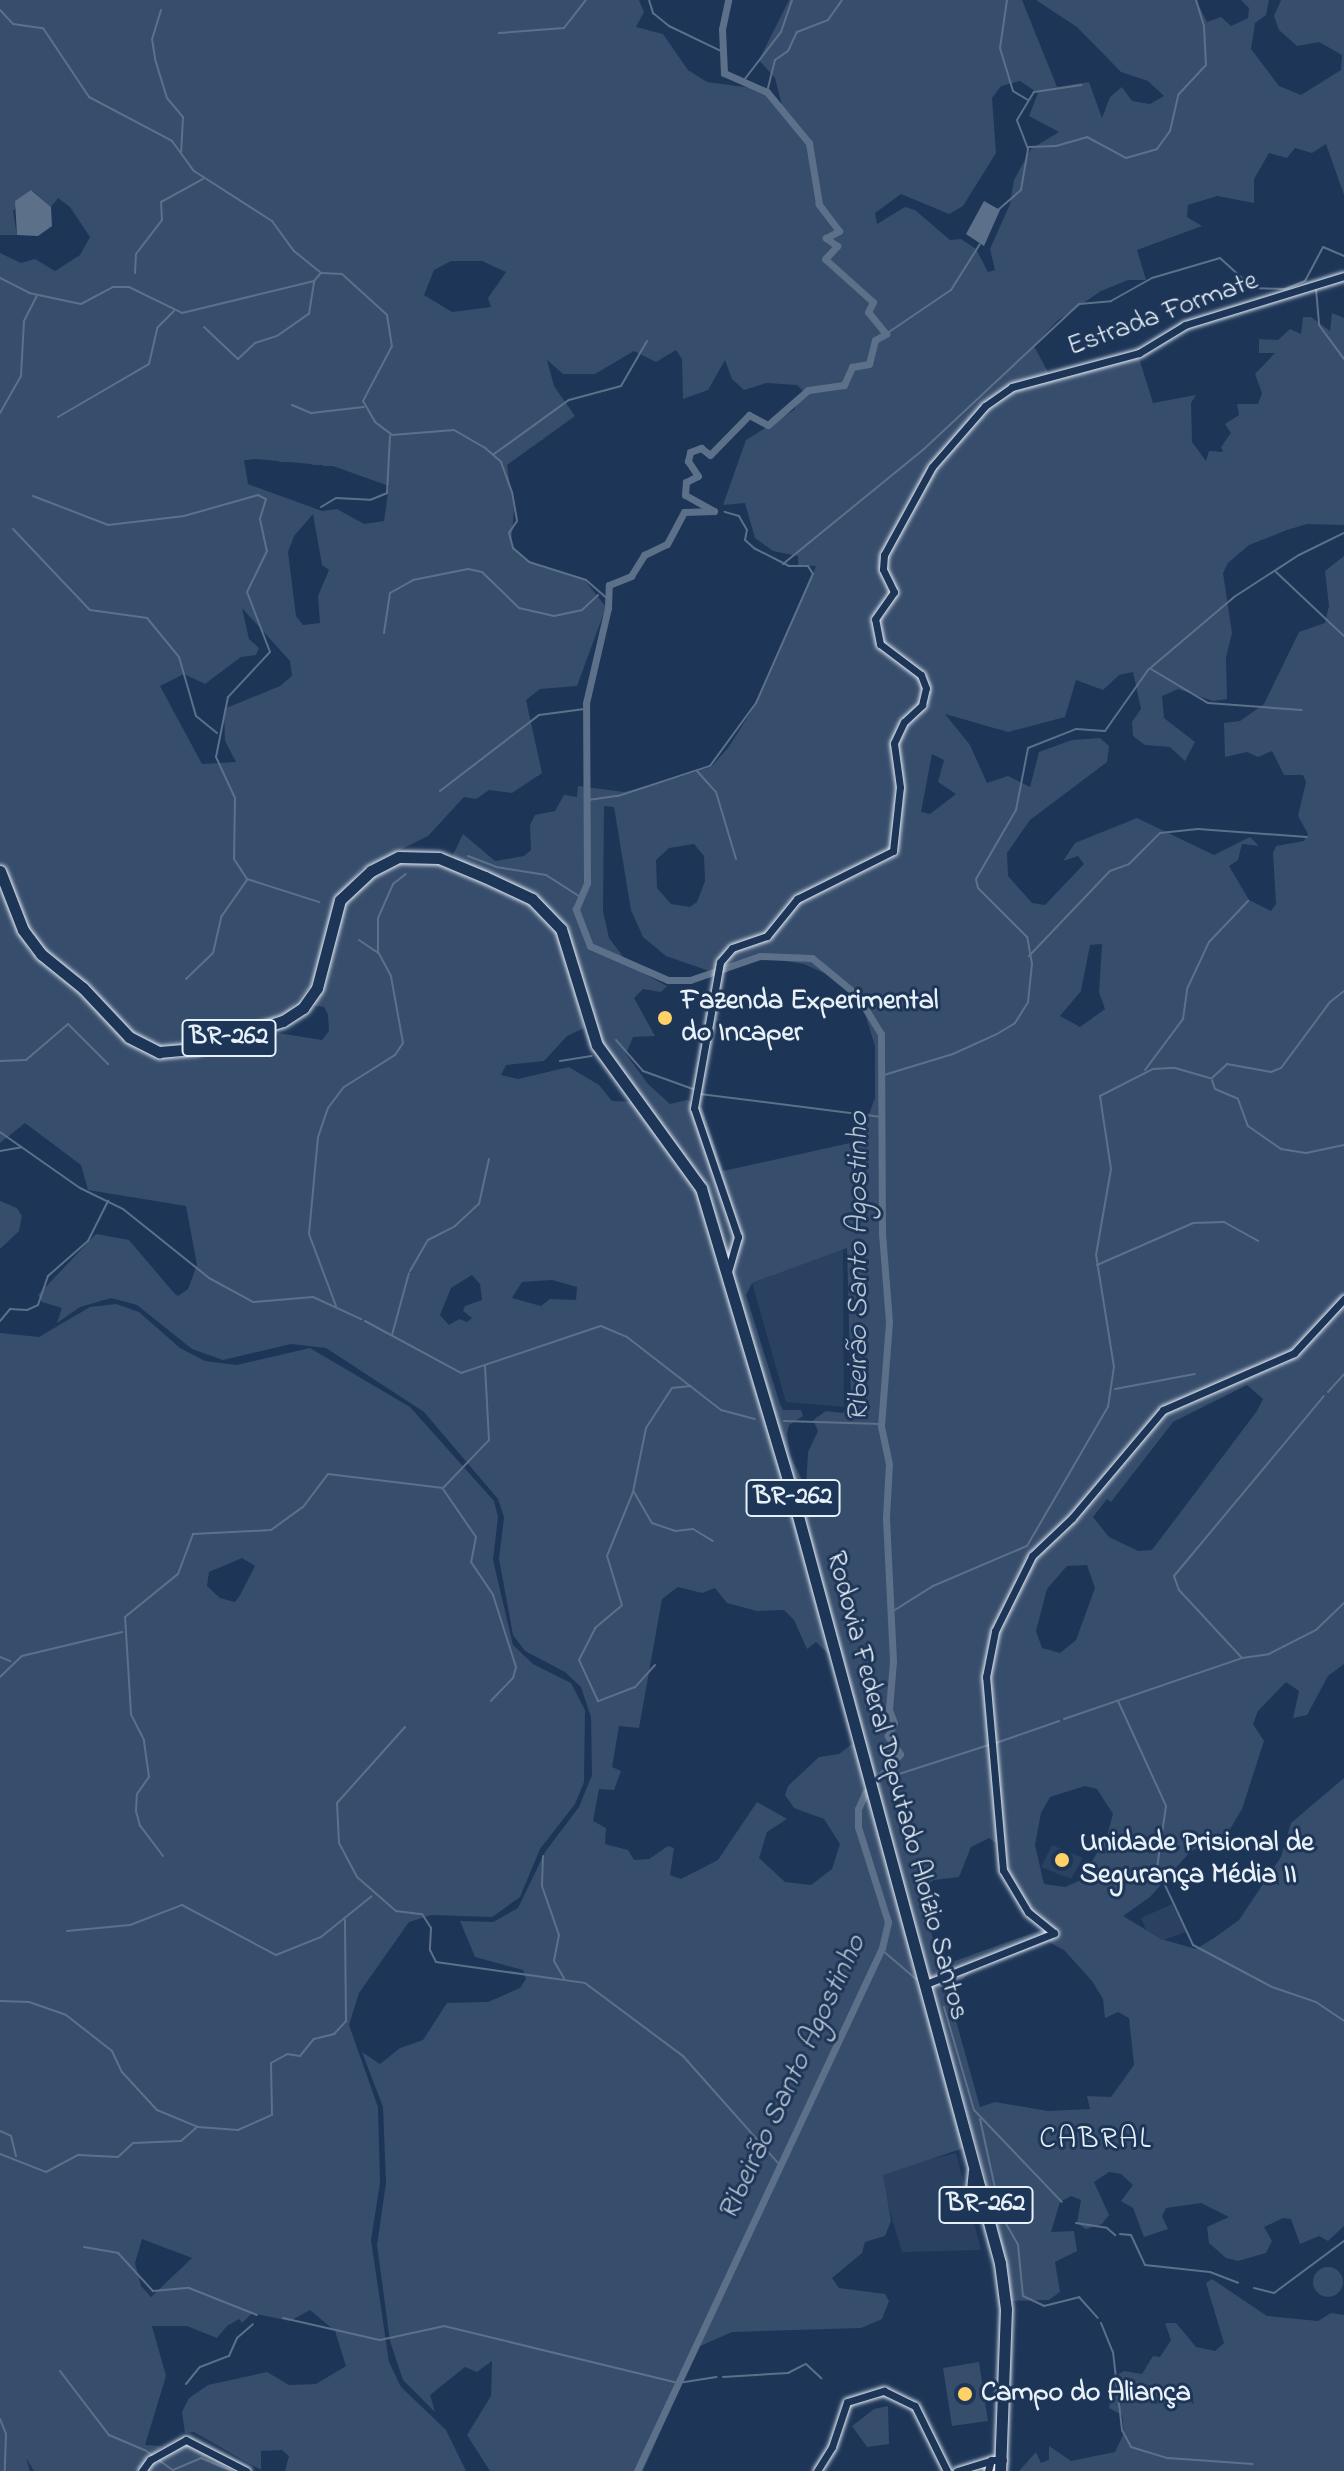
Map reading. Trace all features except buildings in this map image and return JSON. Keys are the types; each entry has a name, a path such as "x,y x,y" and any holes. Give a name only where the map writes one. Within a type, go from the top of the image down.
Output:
{"highway":[{"name":"Rodovia Federal Deputado Aloízio Santos","path":"0,871 23,930 41,954 83,988 129,1037 159,1052 195,1049 275,1024 303,1008 317,988 340,900 388,861 410,856 439,858 521,893 561,929 597,1045 695,1175 727,1275 872,1787 991,2225 1006,2309 1002,2432 997,2465"},
{"path":"974,2158 975,2204 991,2225"}],"main road":[{"name":"Estrada Formate","path":"727,1275 738,1237 694,1108 717,972 732,948 767,936 797,899 893,851 900,787 894,743 904,722 922,705 926,688 921,675 880,644 875,619 894,592 883,569 884,555 938,460 985,406 1012,387 1139,353 1176,328 1344,276"},
{"path":"926,1984 1054,1933 1028,1912 1003,1870 986,1677 995,1631 1032,1556 1072,1518 1163,1410 1294,1353 1344,1299"},
{"path":"817,2471 832,2447 847,2402 884,2391 915,2406 947,2471"},
{"path":"142,2471 163,2451 186,2440 246,2471"},
{"path":"940,2457 958,2471 971,2465 997,2465"},
{"path":"971,2465 981,2471"}],"shaded area":[{"path":"0,0 639,0 644,12 636,27 663,34 688,70 707,82 759,89 783,109 775,78 759,60 789,0 1022,0 1057,87 1089,82 1102,118 1110,97 1122,87 1132,101 1150,104 1164,96 1148,81 1121,72 1077,27 1036,0 1196,0 1207,22 1221,17 1231,26 1248,18 1249,8 1241,0 1269,0 1266,15 1255,23 1251,49 1279,86 1301,95 1341,70 1342,55 1319,42 1297,46 1279,30 1274,16 1281,0 1344,0 1344,195 1326,144 1312,153 1295,148 1287,158 1269,153 1254,179 1254,203 1217,196 1188,205 1187,217 1202,226 1137,250 1146,280 1128,280 1101,291 1057,321 1034,346 1049,374 1138,355 1153,403 1196,395 1191,403 1192,442 1206,461 1209,451 1223,452 1221,447 1231,433 1225,424 1239,415 1237,404 1258,404 1262,393 1255,374 1275,353 1259,353 1259,339 1278,340 1290,329 1301,334 1303,317 1311,317 1330,331 1332,313 1344,318 1344,525 1307,524 1287,530 1249,545 1228,563 1223,573 1232,633 1226,657 1227,699 1213,701 1178,689 1162,696 1164,718 1195,742 1185,761 1170,747 1145,745 1133,736 1132,722 1141,709 1133,672 1119,675 1103,690 1076,680 1065,717 1008,732 945,714 970,745 987,783 1008,776 1030,787 1039,752 1072,740 1100,738 1109,746 1107,762 1030,820 1007,853 1008,876 1032,903 1045,905 1084,864 1078,856 1063,861 1075,843 1137,818 1214,855 1250,837 1259,846 1242,844 1238,860 1229,866 1249,900 1271,911 1276,904 1273,853 1276,846 1304,841 1308,834 1298,816 1306,782 1303,775 1284,775 1272,751 1258,757 1247,752 1225,757 1224,723 1240,721 1264,704 1299,632 1325,623 1329,606 1325,571 1344,556 1344,1664 1328,1676 1307,1715 1293,1718 1299,1691 1286,1682 1258,1711 1253,1724 1264,1741 1242,1809 1229,1831 1190,1852 1150,1897 1123,1916 1161,1939 1196,1949 1214,1938 1239,1920 1281,1857 1291,1823 1344,1778 1344,2226 1328,2241 1319,2236 1300,2244 1291,2219 1283,2218 1264,2227 1272,2241 1266,2253 1238,2261 1226,2258 1209,2243 1207,2227 1229,2217 1201,2203 1166,2208 1162,2216 1168,2229 1144,2237 1133,2208 1121,2201 1133,2185 1121,2174 1109,2172 1094,2182 1109,2215 1102,2224 1086,2229 1077,2223 1081,2200 1071,2196 1060,2202 1051,2232 1074,2231 1077,2251 1055,2262 1060,2292 1049,2300 1011,2301 993,2205 715,1218 602,1051 554,915 458,864 453,855 463,834 495,861 524,856 531,850 530,825 535,815 555,811 564,795 577,797 578,786 624,792 664,782 711,767 728,748 756,704 816,566 798,565 798,556 773,551 755,538 745,503 723,505 746,440 794,410 804,392 797,385 766,383 744,390 732,379 725,360 708,390 683,399 682,359 676,350 656,362 634,351 595,374 563,374 547,360 554,386 575,416 507,465 514,510 511,545 533,564 583,578 606,607 577,686 540,689 526,700 542,773 512,793 489,790 476,799 464,797 428,836 361,869 336,903 322,963 311,985 287,1013 174,1050 142,1043 32,941 0,864 0,253 21,263 35,259 55,271 80,255 90,237 70,207 58,198 51,207 32,190 13,211 17,235 0,235","holes":["1020,81 1038,93 1029,116 1059,132 1031,149 1014,180 1010,204 990,249 995,270 988,272 976,249 961,239 950,240 915,210 905,207 877,224 875,213 901,194 949,214 963,206 996,153 992,98 1001,86","451,261 482,261 506,272 488,298 491,307 452,312 424,295 434,270","244,460 333,466 389,486 384,521 364,524 337,509 322,511 248,484","313,514 322,565 329,570 318,596 320,623 303,625 296,616 288,552 294,536","242,608 290,661 292,676 280,686 224,709 225,741 236,762 202,764 160,686 184,674 205,684 241,657 256,655 259,648 249,639","932,754 944,760 938,782 956,794 930,814 921,812","604,806 614,807 631,910 643,937 666,956 712,972 725,973 755,956 804,964 837,979 862,1004 875,1046 875,1098 859,1141 723,1171 702,1108 687,1100 670,1104 648,1084 626,1054 633,1037 655,1036 634,998 643,989 661,992 667,986 630,966 609,938 603,911","694,844 704,856 705,881 697,902 690,907 671,904 657,888 656,860 669,848","1102,944 1099,992 1105,1009 1080,1027 1060,1016 1081,991 1090,945","847,1248 851,1399 843,1413 826,1411 813,1420 818,1431 808,1452 806,1488 790,1455 787,1434 789,1425 803,1416 801,1410 783,1410 746,1295 752,1283","1247,1385 1263,1399 1152,1550 1138,1551 1109,1537 1093,1517 1107,1499 1111,1502 1173,1422","1087,1565 1095,1588 1076,1640 1060,1653 1042,1648 1036,1631 1047,1589 1067,1566","1085,1786 1097,1789 1113,1814 1107,1836 1081,1880 1065,1887 1044,1884 1035,1845 1041,1813 1050,1797","989,1838 999,1845 1007,1870 1044,1929 941,1966 919,1891 934,1880 959,1877 971,1847","1049,1942 1064,1950 1092,1981 1103,1999 1105,2018 1118,2012 1129,2018 1134,2065 1111,2097 1087,2096 1090,2109 1048,2111 995,2102 980,2107 948,1992 973,1970"]},
{"path":"31,190 51,207 52,226 38,236 17,235 15,201"},
{"path":"984,201 1000,210 984,246 966,234"},
{"path":"398,860 433,862 521,899 551,922 563,943 584,1028 567,1036 544,1061 506,1065 501,1075 518,1079 569,1067 599,1085 612,1101 636,1102 702,1198 837,1662 816,1642 807,1649 794,1620 784,1610 757,1611 727,1603 715,1588 702,1593 678,1587 662,1599 639,1728 619,1726 612,1767 621,1771 614,1790 599,1789 593,1821 606,1828 605,1844 628,1850 634,1860 649,1859 668,1846 674,1848 670,1875 681,1879 718,1860 757,1802 787,1819 767,1832 759,1858 785,1882 811,1885 832,1869 840,1844 824,1819 794,1808 785,1795 788,1786 819,1757 839,1754 856,1741 967,2147 883,2175 891,2221 885,2236 865,2242 862,2253 832,2278 839,2288 885,2294 889,2301 882,2319 861,2328 732,2332 698,2347 643,2471 490,2471 467,2435 491,2396 492,2361 477,2372 465,2367 430,2395 435,2412 403,2380 390,2341 377,2245 386,2183 383,2107 362,2052 380,2064 400,2048 423,2040 447,2003 488,2002 520,1988 526,1979 523,1970 475,1957 460,1921 493,1922 518,1908 545,1852 579,1807 592,1775 591,1717 581,1687 565,1672 525,1651 513,1635 499,1559 504,1517 498,1499 424,1412 326,1348 291,1344 223,1360 192,1349 137,1305 111,1298 80,1307 57,1323 62,1308 42,1302 38,1295 96,1234 129,1240 174,1293 178,1296 188,1289 197,1265 186,1206 88,1190 81,1165 25,1123 0,1143 0,880 29,951 83,994 135,1047 156,1056 180,1058 265,1031 322,1040 329,1031 328,1015 324,1007 313,1005 325,984 345,905 368,875","holes":["472,1275 480,1284 482,1300 465,1306 463,1311 472,1318 467,1322 459,1319 449,1325 440,1315 451,1288","552,1280 577,1287 576,1300 550,1299 541,1306 512,1298 522,1282"]},
{"path":"0,1201 17,1208 22,1216 19,1231 0,1249"},
{"path":"843,1249 844,1407 786,1402 752,1283"},
{"path":"116,1304 139,1312 180,1348 205,1361 237,1365 310,1348 410,1407 494,1501 498,1517 493,1560 513,1645 533,1664 571,1683 585,1710 584,1782 575,1804 540,1849 520,1897 492,1917 431,1915 409,1922 359,1993 349,2025 378,2107 380,2183 371,2240 389,2362 401,2387 446,2430 466,2471 285,2471 289,2456 282,2450 261,2451 261,2470 194,2432 185,2433 182,2412 189,2398 208,2385 267,2372 289,2385 316,2384 346,2366 335,2331 310,2310 290,2321 252,2313 242,2323 239,2319 227,2326 217,2338 187,2326 152,2326 166,2376 145,2445 162,2446 139,2471 34,2471 26,2458 30,2471 0,2471 0,1333 39,1337 90,1307","holes":["242,1558 255,1566 239,1597 235,1602 220,1598 207,1586 209,1572","142,2239 192,2258 151,2297 141,2286 135,2263"]},
{"name":"Unidade Prisional de Segurança Média II","path":"1052,1845 1083,1858 1071,1879 1041,1867"},
{"path":"1172,1904 1186,1932 1163,1940 1146,1930 1141,1918"},
{"path":"956,2153 981,2250 902,2252 878,2172"},
{"path":"1328,2267 1339,2271 1343,2282 1339,2293 1328,2297 1317,2293 1313,2282 1317,2271"},
{"path":"1212,2279 1267,2316 1318,2321 1331,2313 1344,2315 1344,2471 1019,2471 1036,2452 1041,2463 1049,2460 1049,2446 1071,2461 1115,2452 1124,2433 1122,2415 1109,2408 1113,2378 1124,2371 1142,2374 1153,2356 1160,2357 1171,2340 1165,2323 1176,2323 1196,2347 1215,2351 1224,2343 1206,2283"},
{"name":"Campo do Aliança","path":"979,2362 988,2421 952,2426 943,2368"},
{"path":"888,2406 889,2444 867,2447 852,2426 874,2409"},
{"path":"186,2439 236,2463 229,2471 143,2471"}],"waterway":[{"path":"499,33 564,28 586,0"},
{"path":"649,0 653,13 669,26 725,53"},
{"name":"Ribeirão Santo Agostinho","path":"637,2471 882,1948 888,1922 858,1827 858,1809 865,1793 900,1754 888,1736 894,1723 889,1709 893,1661 886,1517 889,1464 881,1426 889,1322 882,1234 881,1034 857,995 812,958 760,956 690,980 668,980 590,946 576,909 587,883 586,703 608,608 609,585 631,576 644,555 667,544 684,512 714,511 685,495 686,482 698,476 688,461 690,452 701,448 710,455 749,415 768,425 808,390 844,385 852,367 869,364 875,340 886,334 868,312 873,302 825,259 837,246 826,238 839,231 819,204 809,143 767,92 724,73 722,29 728,0"},
{"path":"744,80 781,32 792,0"},
{"path":"767,92 775,60 788,51 797,32 828,20 842,0"},
{"path":"1007,0 1000,48 1013,91 1028,100"},
{"path":"1028,147 1056,146 1087,137 1126,158 1157,149 1170,131 1178,95 1206,65 1204,26 1196,0"},
{"path":"0,10 13,24 43,28 89,97 172,141 194,171 272,221 294,251 320,272"},
{"path":"161,10 152,39 167,98 183,117 181,152"},
{"path":"998,210 1021,190 1028,149 1017,120 1034,92 1081,85"},
{"path":"135,273 136,254 162,220 161,202 203,179"},
{"path":"886,334 951,290 980,244"},
{"path":"783,564 924,449 1079,304 1111,301 1152,278 1220,258 1253,288 1285,289 1305,281 1323,247 1344,256"},
{"path":"204,327 238,359 255,343 277,336 309,314 314,281 321,273 342,274 387,315 392,346 363,401 375,422 392,435 454,430 484,447 501,462 512,492 517,521 509,533 513,548 529,562 586,580 609,600"},
{"path":"0,278 29,293 81,304 113,287 129,287 182,313 314,281"},
{"path":"1316,289 1319,325 1344,359"},
{"path":"0,413 21,376 24,321 37,296"},
{"path":"58,417 149,364 157,328 174,311"},
{"path":"494,454 569,400 621,386 647,341"},
{"path":"292,405 311,413 364,407"},
{"path":"321,507 336,498 370,500 387,493 390,436"},
{"path":"33,496 108,525 184,516 258,495 266,499 260,519 267,551 247,592 270,652 228,697 216,757 235,798 234,859 247,879 319,902"},
{"path":"588,800 618,796 710,766 756,703 813,574 808,566 789,566 755,549 745,540 747,530 739,516 725,512"},
{"path":"13,529 90,610 147,618 179,657 196,716 217,733"},
{"path":"884,1075 953,1054 997,1034 1015,1023 1028,1002 1032,964 1027,937 978,888 976,879 1016,810 1028,748 1076,729 1105,731 1148,670 1234,597 1299,555 1344,533"},
{"path":"384,633 390,593 413,580 468,569 482,572 519,608 554,616 582,610 598,595"},
{"path":"1276,572 1344,636"},
{"path":"1151,669 1208,703 1302,710"},
{"path":"440,791 539,715 585,709"},
{"path":"697,771 716,792 736,859"},
{"path":"1029,956 1110,871 1129,864 1160,833 1198,829 1307,837"},
{"path":"468,856 496,867 546,875 582,898"},
{"path":"336,1306 309,1234 318,1137 328,1108 344,1087 395,1055 403,1043 391,976 378,952 378,918 393,884 406,874"},
{"path":"186,979 213,953 221,917 247,880"},
{"path":"1145,1070 1183,1019 1187,989 1209,942 1248,901"},
{"path":"359,940 378,953"},
{"path":"1212,1078 1227,1064 1271,1072 1281,1068 1330,1002 1344,991"},
{"path":"0,1061 26,1060 68,1024 108,1064"},
{"path":"616,1040 643,1071 693,1089"},
{"path":"560,1061 592,1056"},
{"path":"890,1613 933,1586 1027,1546 1108,1407 1114,1367 1096,1255 1111,1169 1100,1096 1153,1069 1175,1068 1211,1078"},
{"path":"1212,1080 1215,1089 1238,1099 1248,1126 1281,1149 1306,1153 1344,1145"},
{"path":"700,1094 882,1117"},
{"path":"0,1132 80,1188 123,1209 209,1278 253,1302 313,1297 361,1319"},
{"path":"0,1151 22,1147"},
{"path":"410,1271 428,1240 455,1226 479,1204 489,1159"},
{"path":"0,1321 10,1309 27,1310 38,1305 48,1276 88,1241 108,1201"},
{"path":"1097,1265 1193,1223 1224,1222 1258,1241"},
{"path":"392,1335 409,1273"},
{"path":"365,1321 461,1373 601,1326 627,1337 721,1410 755,1419"},
{"path":"163,1856 140,1826 136,1811 137,1794 149,1777 144,1740 131,1714 125,1617 178,1574 193,1534 271,1530 303,1507 328,1474 443,1488 489,1440 485,1366"},
{"path":"1115,1389 1195,1374"},
{"path":"1328,1392 1344,1374"},
{"path":"655,1665 635,1687 598,1701 579,1660 595,1628 622,1605 607,1556 633,1492 646,1428 672,1388 691,1386"},
{"path":"1242,1658 1179,1590 1174,1576 1324,1396"},
{"path":"784,1421 881,1424"},
{"path":"443,1489 476,1537 471,1562 493,1595 516,1667 513,1678 491,1701"},
{"path":"634,1492 652,1523 675,1531 693,1529 713,1541"},
{"path":"1064,1719 1242,1658 1269,1654 1316,1630 1344,1603"},
{"path":"0,1677 22,1656 122,1632"},
{"path":"0,1657 10,1661"},
{"path":"1118,1701 1166,1806 1157,1868 1193,1945 1272,1987 1316,2002 1344,2021"},
{"path":"996,1743 1059,1721"},
{"path":"405,1727 337,1803 339,1843 357,1877 396,1911 422,1914 431,1928 430,1950 436,1962 585,1983 683,2056 779,2164"},
{"path":"884,1772 899,1774 989,1745"},
{"path":"543,1856 542,1886 559,1935 554,1961 564,1978"},
{"path":"67,1931 130,1925 182,1905 276,1955 321,1937 372,1896"},
{"path":"0,2001 29,2002 66,2015 112,2051 122,2072 157,2110 198,2127 238,2130 272,2115 271,2063 287,2054 300,2056 314,2039 334,2034 346,2021 345,1920"},
{"path":"882,1950 916,1979"},
{"path":"944,2007 974,2110 1062,2202"},
{"path":"980,2119 1001,2215 1018,2245 1023,2296 1044,2306 1079,2297 1098,2318"},
{"path":"0,2154 46,2172 78,2155 118,2157 133,2143 181,2141 197,2127"},
{"path":"0,2131 11,2136 16,2156"},
{"path":"1076,2223 1107,2228 1115,2235"},
{"path":"1120,2234 1131,2235 1145,2265 1210,2272 1238,2283"},
{"path":"1254,2288 1274,2293 1344,2241"},
{"path":"84,2247 118,2253 153,2291 189,2288 257,2315"},
{"path":"283,2318 380,2340 444,2326 678,2383 717,2377"},
{"path":"1101,2323 1113,2352 1122,2430 1131,2447 1168,2458 1253,2464"},
{"path":"186,2384 200,2367 229,2356 237,2338 253,2324"},
{"path":"723,2377 788,2373 806,2364 821,2378"},
{"path":"60,2371 109,2435 145,2450 173,2470 201,2458 231,2471"},
{"path":"0,2419 6,2434 5,2471"}],"place":[{"name":"Fazenda Experimental do Incaper","path":"665,1018"},
{"name":"Unidade Prisional de Segurança Média II","path":"1062,1860"},
{"name":"Campo do Aliança","path":"965,2394"}],"district":[{"name":"CABRAL","path":"1096,2140"}]}
